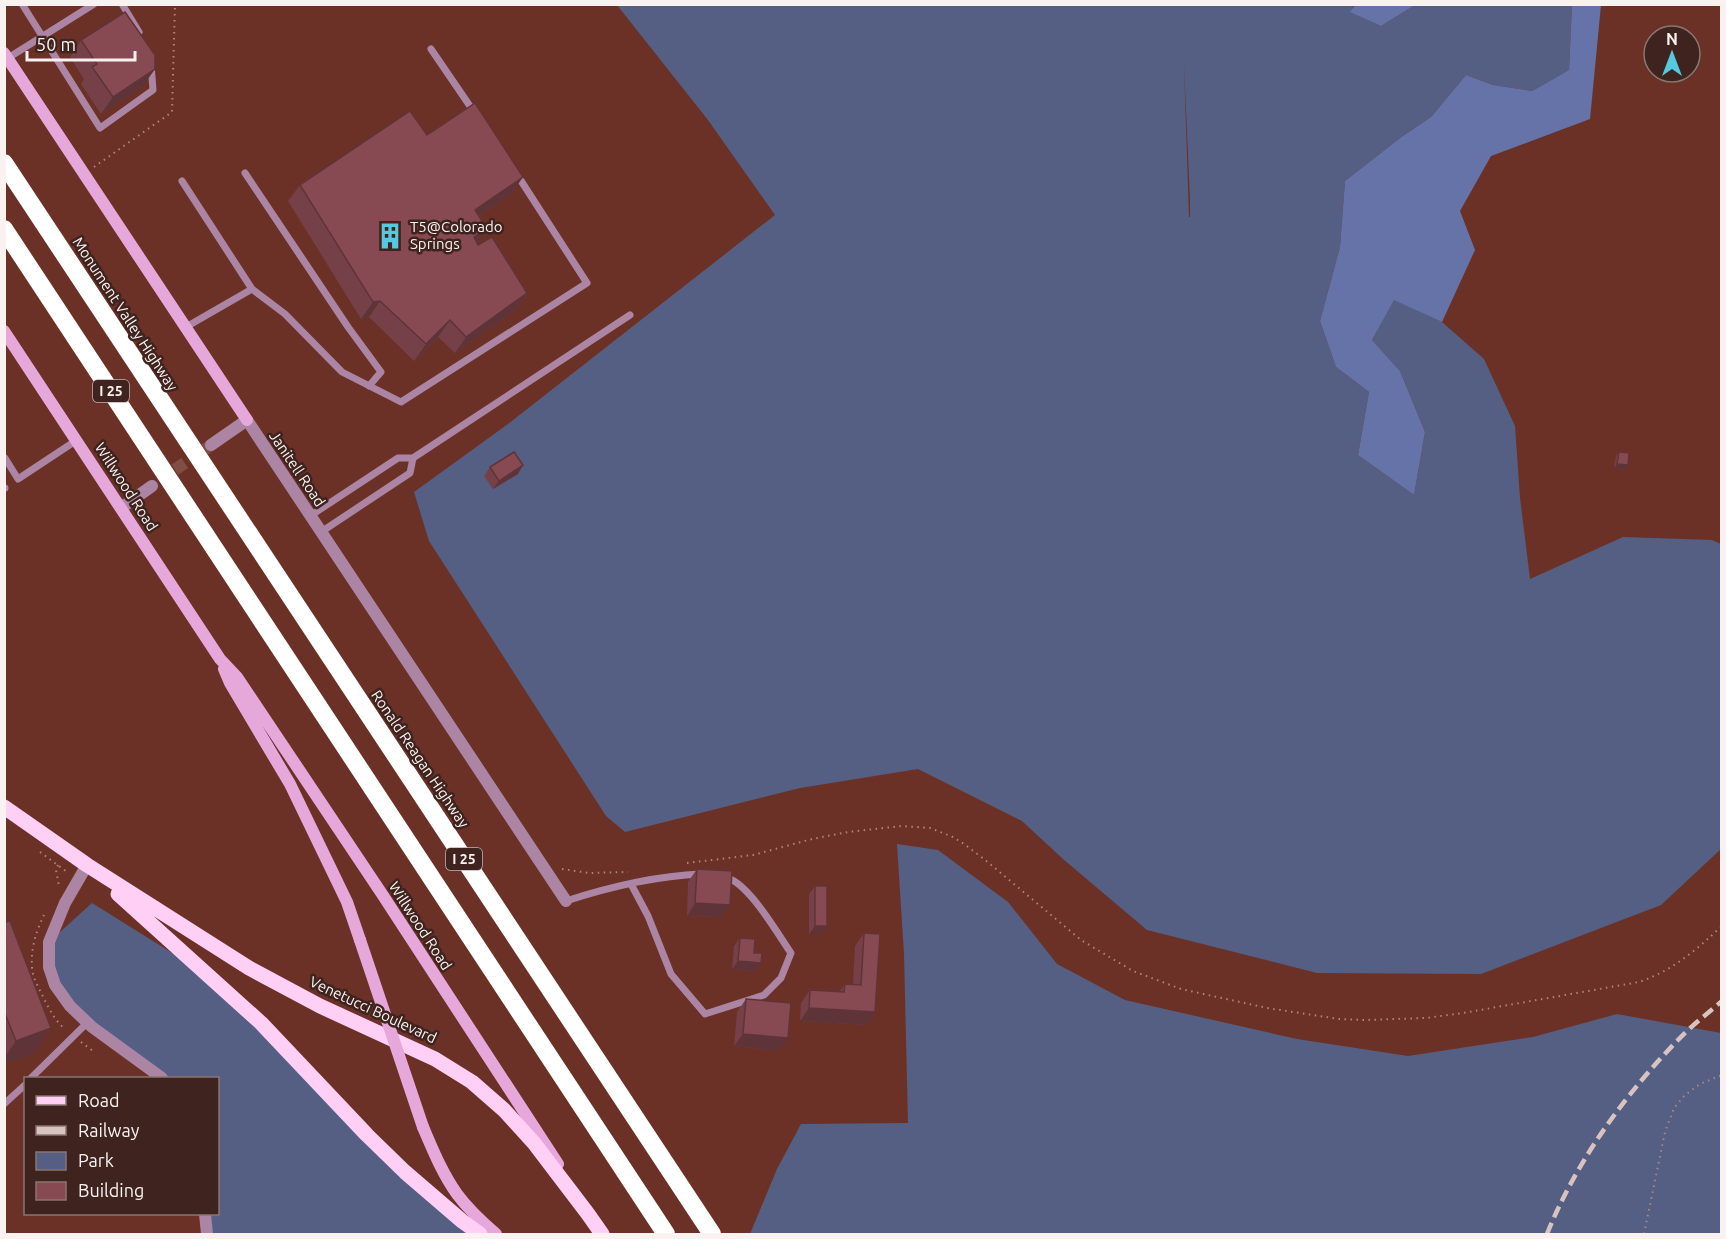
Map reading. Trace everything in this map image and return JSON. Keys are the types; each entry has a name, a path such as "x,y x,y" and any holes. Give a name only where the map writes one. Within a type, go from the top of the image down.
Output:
{"highway":[{"name":"Monument Valley Highway","path":"4,163 215,484"},
{"name":"I 25","path":"4,229 666,1234"},
{"name":"Ronald Reagan Highway","path":"215,484 712,1234"}],"main road":[{"name":"Venetucci Boulevard","path":"4,807 87,865 249,968 320,1006 435,1059 472,1082 504,1110 534,1143 602,1234"},
{"name":"Venetucci Boulevard","path":"87,865 261,1023 405,1172 480,1234"}],"street":[{"name":"Janitell Road","path":"6,56 566,901"},
{"name":"Willwood Road","path":"4,331 220,659 237,677 382,894 537,1130 588,1214"},
{"path":"212,445 247,420"},
{"path":"121,508 152,486"},
{"name":"Willwood Road","path":"220,659 230,683 290,784 346,902 423,1127 441,1168 471,1211 496,1234"},
{"path":"87,865 65,903 49,942 49,967 55,985 70,1006 87,1023 161,1077"},
{"path":"205,1215 207,1234"}],"lane":[{"path":"6,56 94,4"},
{"path":"122,4 144,42"},
{"path":"22,5 100,128 153,90 150,61"},
{"path":"431,49 478,117"},
{"path":"182,181 252,289 285,314 342,372 401,402 587,283 511,166"},
{"path":"245,173 348,327 381,372 369,386"},
{"path":"186,327 252,289"},
{"path":"310,516 398,458 413,458 630,315"},
{"path":"5,458 18,479 77,440"},
{"path":"321,532 410,473 413,458"},
{"path":"566,901 607,887 673,876 710,875"},
{"path":"631,884 648,916 671,974 705,1014 764,995 781,978 790,953 747,890 731,878 720,877"},
{"path":"32,1077 87,1023"},
{"path":"4,1104 24,1085"}],"path":[{"path":"687,863 753,855 812,838 848,832 902,826 930,828 964,844 1081,940 1133,971 1181,989 1267,1008 1339,1019 1426,1018 1639,982 1656,977 1685,959 1722,926"},
{"path":"543,867 589,873 635,871"},
{"path":"1644,1234 1665,1132 1674,1108 1685,1095 1700,1084 1722,1075"}],"green space":[{"path":"1354,4 1351,12 1381,26 1415,5 1572,5 1569,70 1532,91 1493,85 1466,75 1431,117 1345,181 1340,247 1320,321 1336,367 1369,392 1358,455 1414,495 1425,432 1400,371 1372,340 1394,299 1442,322 1484,359 1515,426 1520,498 1530,579 1623,537 1712,540 1721,544 1721,849 1661,905 1481,974 1317,973 1147,930 1022,821 918,769 800,788 625,832 606,816 429,541 414,492 508,424 775,215 708,120 617,5","holes":["1184,65 1190,199 1189,217"]},
{"path":"897,844 938,850 1008,902 1057,964 1125,1000 1297,1039 1408,1056 1533,1037 1617,1014 1721,1033 1721,1234 750,1234 777,1169 801,1124 908,1123 904,954"},
{"path":"92,903 209,976 473,1234 207,1234 205,1215 219,1215 219,1077 161,1077 92,1027 55,985 49,942"}],"shaded area":[{"path":"1355,5 1415,5 1381,26 1350,12"},
{"path":"1572,5 1601,5 1590,119 1491,156 1460,211 1475,250 1442,322 1394,300 1372,340 1400,371 1425,432 1414,495 1358,455 1369,392 1336,367 1320,321 1340,247 1345,181 1431,117 1466,75 1493,85 1532,91 1569,70"}],"building":[{"path":"125,12 155,55 155,69 113,97 92,67 97,64 81,40"},
{"name":"T5@Colorado Springs","path":"475,103 523,177 475,210 487,229 474,237 478,245 492,237 527,293 466,337 450,320 426,344 380,301 373,302 300,185 410,111 427,135"},
{"path":"514,452 523,465 499,481 490,467"},
{"path":"1619,452 1629,453 1628,465 1617,464"},
{"path":"697,869 732,871 730,905 695,903"},
{"path":"815,886 827,886 827,926 815,926"},
{"path":"10,921 51,1028 16,1041 4,1011 4,923"},
{"path":"864,933 880,934 875,1012 809,1008 810,990 844,992 845,984 861,985"},
{"path":"740,938 755,939 754,953 762,953 761,963 738,961"},
{"path":"746,999 791,1003 788,1038 743,1034"}],"tunnel":[{"path":"160,480 211,445"}],"railway":[{"path":"1547,1234 1572,1181 1620,1108 1677,1041 1722,1001"}],"place":[{"name":"T5@Colorado Springs","path":"390,236"}]}
